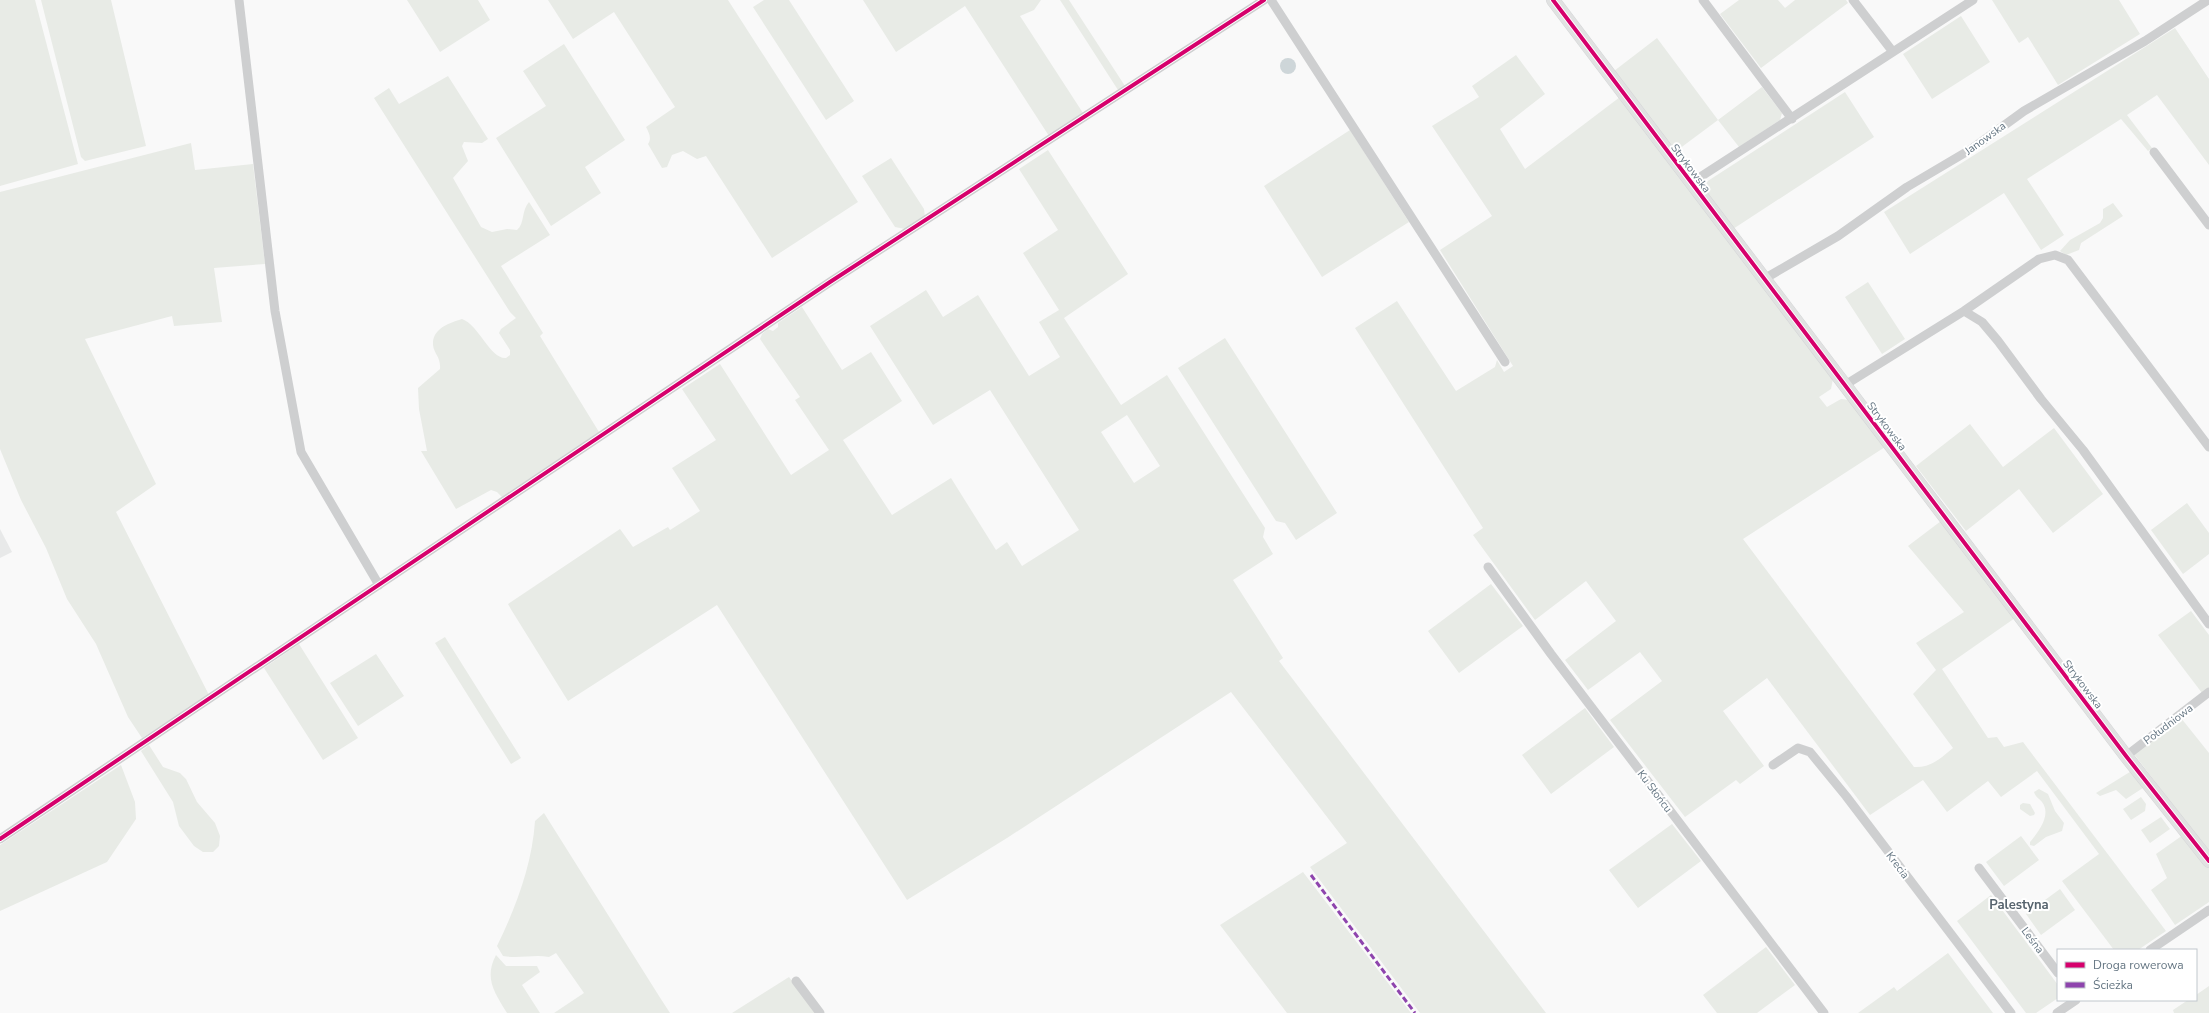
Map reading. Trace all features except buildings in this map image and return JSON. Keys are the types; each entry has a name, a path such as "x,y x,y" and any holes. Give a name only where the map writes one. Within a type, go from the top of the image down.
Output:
{"street":[{"path":"238,0 275,311 301,452 379,585"},
{"path":"0,839 830,282 1264,0"},
{"path":"1271,0 1505,362"},
{"name":"Strykowska","path":"1553,0 2126,756 2209,861"},
{"path":"1703,0 1792,119"},
{"path":"1853,0 1893,52"},
{"path":"1691,183 1792,119 1973,0"},
{"name":"Janowska","path":"1764,279 1838,236 1907,187 1973,148 2024,111 2145,41 2208,0"},
{"path":"2154,152 2209,225"},
{"path":"1845,385 1964,311 2039,259 2055,255 2063,256 2068,260 2209,447"},
{"path":"1964,311 1982,322 1998,340 2041,399 2083,450 2209,624"},
{"name":"Ku Słońcu","path":"1488,567 1551,654 1824,1013"},
{"name":"Południowa","path":"2126,756 2209,692"},
{"name":"Krecia","path":"1773,764 1798,748 1810,752 1851,802 2011,1013"},
{"name":"Leśna","path":"1979,868 2057,972"},
{"path":"2151,949 2209,910"},
{"path":"796,981 820,1013"},
{"path":"2057,1013 2075,1001"}],"shaded area":[{"path":"0,0 35,0 78,164 0,186"},
{"path":"41,0 111,0 146,146 85,161 81,157"},
{"path":"407,0 478,0 490,20 440,52"},
{"path":"548,0 728,0 858,202 772,258 706,156 697,159 683,151 672,155 667,167 662,168 648,144 650,138 646,127 675,107 614,12 573,39"},
{"path":"764,0 789,0 854,101 826,120 753,7"},
{"path":"863,0 1041,0 1034,10 1020,16 1083,113 1049,136 965,6 896,52"},
{"path":"1060,0 1069,0 1125,86 1118,90"},
{"path":"1739,0 1778,0 1785,8 1795,0 1846,0 1848,3 1761,68 1720,14"},
{"path":"1992,0 2119,0 2140,34 2058,85 2028,37 2019,43"},
{"path":"1961,16 1990,62 1932,99 1903,54"},
{"path":"2175,28 2209,79 2209,165 2157,95 2127,115 2152,148 2148,151 2121,119 2027,179 2064,235 2041,250 2004,193 1910,254 1884,212"},
{"path":"1657,38 1718,120 1675,152 1614,71"},
{"path":"564,44 625,140 585,167 601,193 551,226 496,138 546,106 523,71"},
{"path":"1516,55 1545,94 1500,129 1525,169 1620,97 1833,379 1831,389 1819,397 1827,407 1841,399 1849,400 1885,447 1743,539 1914,767 1920,767 1935,762 1953,748 1913,694 1936,670 1916,643 1964,612 1908,546 1941,521 2015,618 1942,669 1988,738 1997,737 2004,747 2023,742 2166,931 2139,949 2113,949 2062,881 2099,854 2037,771 2001,797 1988,781 1947,812 1923,780 1870,815 1767,678 1723,711 1764,766 1740,784 1736,780 1685,817 1610,720 1662,681 1640,652 1588,690 1565,660 1616,621 1586,581 1535,620 1473,535 1483,528 1355,328 1397,301 1456,391 1495,367 1497,360 1504,372 1513,366 1440,250 1492,216 1432,126 1479,97 1472,86"},
{"path":"1285,58 1291,58 1296,63 1294,72 1291,74 1285,74 1280,69 1280,63"},
{"path":"448,76 488,139 482,143 464,142 462,146 468,161 453,178 481,227 492,232 507,229 517,230 521,224 525,209 529,202 550,235 501,266 543,333 540,336 599,432 502,497 497,492 491,490 456,509 421,451 427,451 419,409 418,388 440,369 439,361 433,345 433,339 435,334 443,327 462,319 474,328 495,353 500,357 506,358 510,355 510,350 499,333 501,329 516,318 510,312 374,98 389,88 399,104"},
{"path":"1762,87 1782,113 1780,120 1739,147 1718,120"},
{"path":"1845,92 1874,137 1733,229 1700,186"},
{"path":"1350,130 1409,222 1322,277 1264,186"},
{"path":"191,143 195,170 253,164 265,264 214,268 222,322 174,326 172,316 85,339 156,484 116,512 209,695 142,738 128,717 96,644 67,599 46,548 21,500 0,449 0,192"},
{"path":"1048,150 1128,274 1064,318 1121,405 1167,375 1265,528 1263,537 1273,554 1233,580 1283,658 1279,661 1546,1013 1420,1013 1310,867 1347,843 1231,692 1007,838 907,900 717,605 568,701 508,604 620,529 633,547 668,527 670,530 700,511 672,468 716,440 682,389 720,364 791,475 829,450 795,400 800,397 760,339 762,334 768,329 773,331 778,327 778,323 802,307 842,370 871,352 902,401 843,440 892,515 951,478 996,550 1007,542 1022,566 1079,530 990,390 933,425 870,326 926,290 943,317 978,295 1029,376 1060,357 1039,322 1059,310 1023,253 1058,230 1019,169","holes":["1127,415 1160,466 1134,483 1101,432"]},
{"path":"891,158 924,209 925,217 905,229 895,227 862,176"},
{"path":"2113,203 2123,216 2081,243 2079,250 2066,255 2060,251 2070,240 2100,223 2103,218 2103,209"},
{"path":"1868,282 1905,339 1882,354 1845,297"},
{"path":"1225,338 1337,513 1296,540 1285,523 1276,521 1178,368"},
{"path":"1970,424 2003,467 2054,428 2103,494 2053,533 2019,489 1966,531 1916,466"},
{"path":"2187,503 2209,533 2209,554 2183,574 2151,530"},
{"path":"0,529 12,552 0,558"},
{"path":"1491,584 1523,626 1459,673 1428,631"},
{"path":"2191,611 2209,635 2209,688 2202,693 2158,635"},
{"path":"445,637 521,758 511,764 435,643"},
{"path":"299,644 358,738 323,760 264,668"},
{"path":"376,654 404,696 358,726 330,683"},
{"path":"1585,708 1614,747 1551,794 1522,755"},
{"path":"2181,718 2209,753 2209,852 2134,754"},
{"path":"149,745 163,767 180,773 186,779 197,802 215,823 220,836 219,846 213,852 203,852 194,846 179,826 173,802 141,751"},
{"path":"121,765 135,802 136,819 107,862 0,911 0,845"},
{"path":"2133,770 2146,786 2126,799 2116,790 2100,796 2096,793"},
{"path":"2039,789 2048,794 2055,811 2064,823 2062,831 2046,837 2034,846 2030,845 2030,842 2045,818 2045,807 2034,792"},
{"path":"2141,797 2146,804 2145,811 2131,820 2123,809"},
{"path":"2023,803 2030,804 2035,813 2034,815 2030,816 2020,809 2020,805"},
{"path":"544,813 670,1013 554,1013 584,993 556,953 549,957 503,956 497,946 517,901 527,870 535,821"},
{"path":"2161,817 2170,829 2150,843 2141,830"},
{"path":"1672,824 1701,861 1638,908 1609,870"},
{"path":"2183,835 2209,868 2209,902 2175,925 2151,890 2167,878 2156,854"},
{"path":"2021,836 2039,860 2004,886 1986,862"},
{"path":"1303,872 1411,1013 1287,1013 1220,925"},
{"path":"2060,889 2075,910 2041,935 2026,914"},
{"path":"1991,895 2057,984 2057,999 2036,1013 2026,1013 1957,921"},
{"path":"1766,947 1795,985 1757,1013 1717,1013 1703,995"},
{"path":"1948,953 1993,1013 1858,1013 1894,987 1897,991"},
{"path":"496,955 506,966 537,966 540,972 522,985 540,1013 507,1013 492,985 492,963"},
{"path":"789,977 816,1013 732,1013"},
{"path":"2209,986 2209,1013 2174,1013 2173,1010 2186,1001 2197,1001 2197,994"}],"marked path":[{"path":"1311,875 1415,1013"}],"cycle path":[{"path":"0,839 830,282 1264,0"},
{"path":"1553,0 2126,756 2209,861"}],"district":[{"name":"Palestyna","path":"2019,904"}]}
